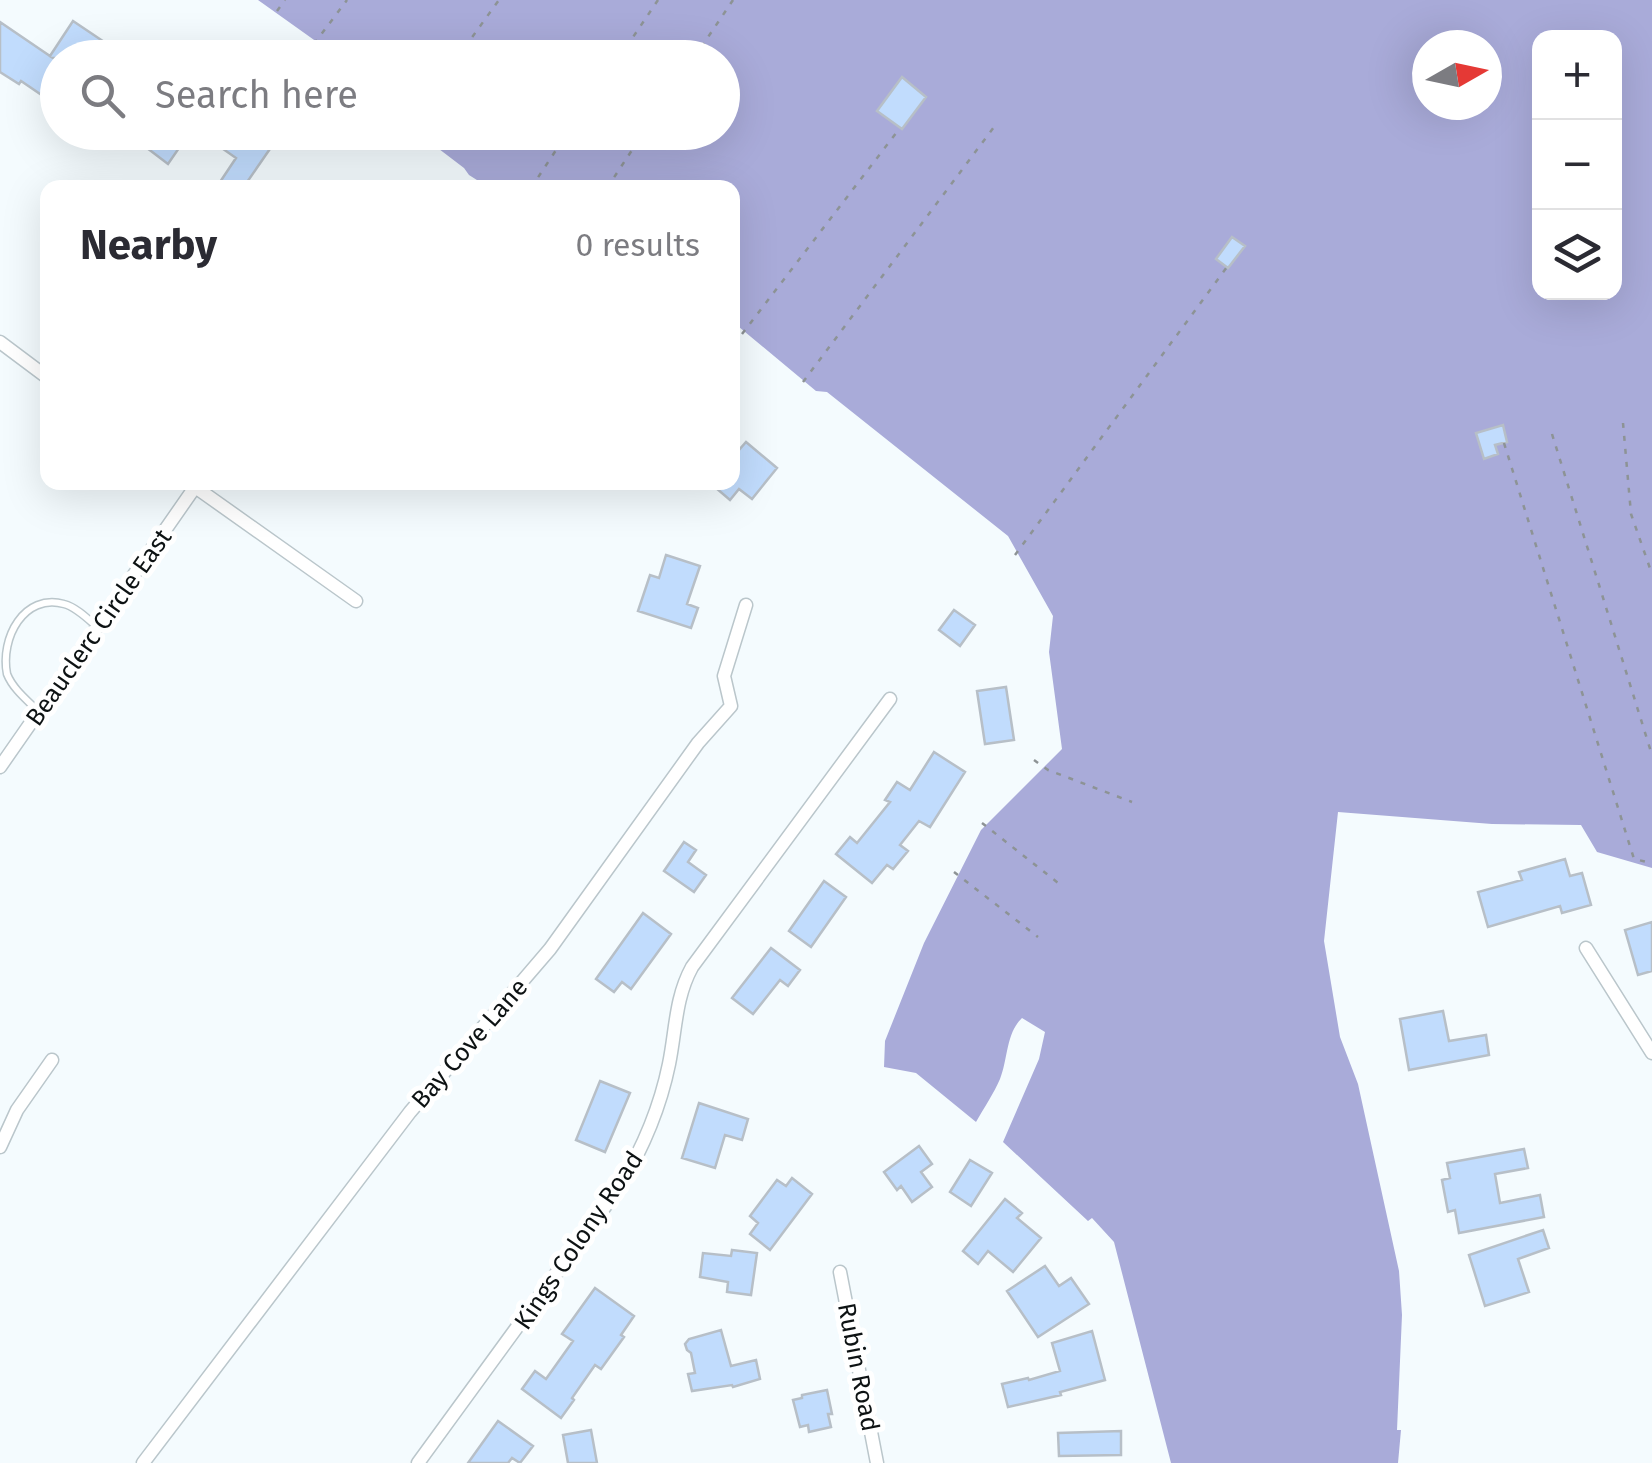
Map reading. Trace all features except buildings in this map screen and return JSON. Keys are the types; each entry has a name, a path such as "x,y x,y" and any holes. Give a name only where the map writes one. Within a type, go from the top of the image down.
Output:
{"street":[{"path":"0,342 40,372"},
{"name":"Beauclerc Circle East","path":"0,767 189,490"},
{"path":"199,490 356,601"},
{"name":"Bay Cove Lane","path":"143,1463 410,1112 550,949 698,743 731,706 724,676 746,606"},
{"name":"Kings Colony Road","path":"418,1463 634,1164 656,1113 680,994 692,967 890,699"},
{"path":"1586,948 1652,1054"},
{"path":"0,1146 18,1110 52,1060"},
{"name":"Rubin Road","path":"840,1272 877,1463"}],"lane":[{"path":"38,712 9,680 2,661 8,631 35,604 51,602 68,604 98,628"}],"path":[{"path":"277,11 285,0"},
{"path":"317,40 347,0"},
{"path":"470,40 499,0"},
{"path":"631,40 658,0"},
{"path":"706,40 733,0"},
{"path":"742,334 900,128"},
{"path":"803,382 994,128"},
{"path":"535,180 556,150"},
{"path":"611,180 632,150"},
{"path":"1015,555 1227,267"},
{"path":"1623,423 1630,514 1652,574"},
{"path":"1552,434 1652,755"},
{"path":"1504,443 1634,859 1647,862"},
{"path":"1034,760 1048,770 1132,802"},
{"path":"982,823 1062,886"},
{"path":"954,872 1038,937"}],"water":[{"path":"258,0 1652,0 1652,868 1597,852 1581,825 1492,824 1338,812 1324,941 1340,1037 1358,1084 1399,1271 1402,1315 1398,1463 1171,1463 1114,1242 1092,1218 1088,1221 1003,1142 1039,1059 1045,1032 1022,1018 1017,1024 1000,1079 976,1122 916,1073 884,1067 885,1041 924,943 981,830 1062,749 1049,652 1053,616 1008,536 827,392 816,391 740,328 740,180 477,180 440,150 740,150 740,40 314,40"}]}
